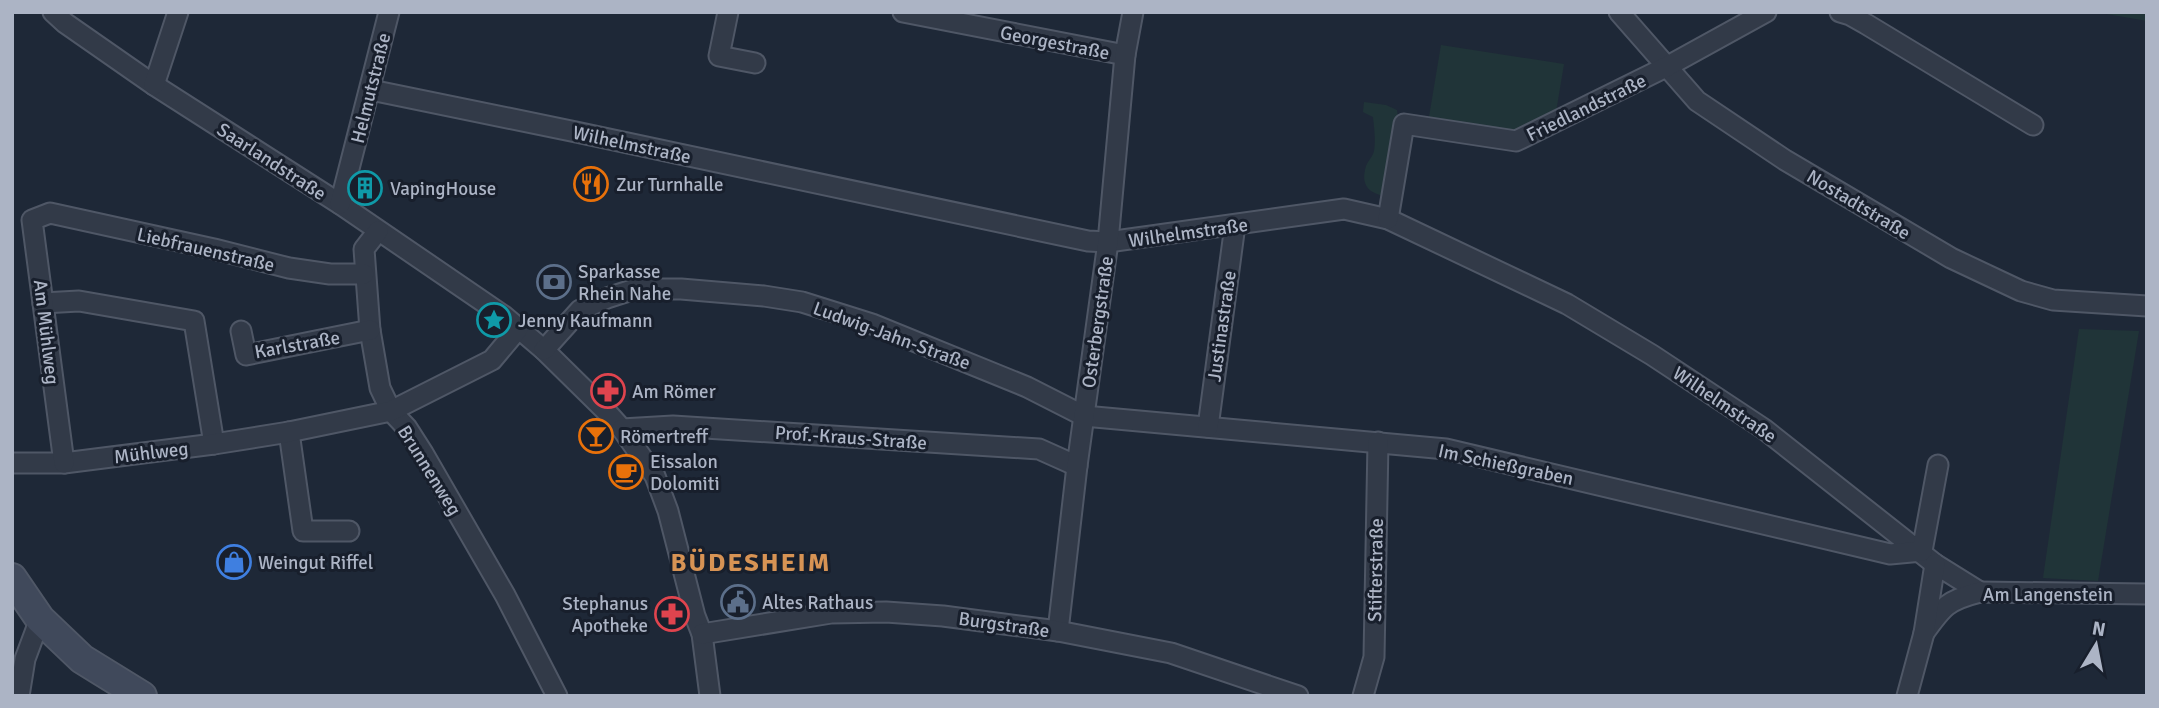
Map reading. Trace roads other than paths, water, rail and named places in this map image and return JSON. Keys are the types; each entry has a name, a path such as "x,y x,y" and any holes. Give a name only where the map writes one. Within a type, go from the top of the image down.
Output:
{"main road":[{"path":"12,578 40,619 82,659 142,696"}],"street":[{"name":"Saarlandstraße","path":"53,12 154,85 340,204 504,316 585,389 622,429 655,476 668,511 702,634 710,696"},
{"path":"154,85 178,12"},
{"name":"Helmutstraße","path":"340,204 389,12"},
{"path":"728,12 719,56 755,63"},
{"name":"Georgestraße","path":"903,12 1125,55"},
{"name":"Osterbergstraße","path":"1058,631 1077,466 1108,242 1125,55 1133,12"},
{"name":"Nostadtstraße","path":"1619,12 1697,101 1786,160 1986,276 2021,291 2053,300 2147,306"},
{"name":"Friedlandstraße","path":"1388,219 1405,124 1516,141 1668,66 1766,12"},
{"path":"1840,12 1866,24 2033,125"},
{"name":"Wilhelmstraße","path":"370,90 1088,241 1108,242 1344,209 1388,219 1567,304 1652,355 1764,429 1929,558 1980,592"},
{"name":"Liebfrauenstraße","path":"50,213 289,268 330,274 365,274"},
{"name":"Am Mühlweg","path":"50,213 32,220 64,463"},
{"name":"Justinastraße","path":"1208,427 1235,225"},
{"name":"Brunnenweg","path":"378,231 364,250 370,330 380,388 391,411 424,453 505,595 557,696"},
{"name":"Ludwig-Jahn-Straße","path":"544,350 580,310 635,289 726,292 802,302 872,324 1027,387 1084,415"},
{"path":"43,303 79,301 194,321 214,444"},
{"name":"Mühlweg","path":"12,463 64,463 214,444 391,411 492,360 518,328"},
{"name":"Karlstraße","path":"241,331 246,355 370,330"},
{"name":"Im Schießgraben","path":"1084,415 1446,449 1890,554 1929,558"},
{"name":"Prof.-Kraus-Straße","path":"622,429 685,426 1039,449 1077,466"},
{"path":"289,432 303,531 349,531"},
{"name":"Stifterstraße","path":"1363,696 1374,657 1378,442"},
{"path":"1907,696 1924,633 1938,465"},
{"name":"Am Langenstein","path":"1924,633 1940,610 1957,598 1980,592 2147,594"},
{"name":"Burgstraße","path":"702,634 831,613 886,612 943,616 1058,631 1171,653 1298,696"},
{"path":"19,696 25,659 40,619"}],"place":[{"name":"Zur Turnhalle","path":"591,184"},
{"name":"VapingHouse","path":"365,188"},
{"name":"Sparkasse Rhein Nahe","path":"554,282"},
{"name":"Jenny Kaufmann","path":"494,320"},
{"name":"Am Römer","path":"608,391"},
{"name":"Römertreff","path":"596,436"},
{"name":"Eissalon Dolomiti","path":"626,472"},
{"name":"Weingut Riffel","path":"234,562"},
{"name":"Altes Rathaus","path":"738,602"},
{"name":"Stephanus Apotheke","path":"672,614"}],"district":[{"name":"BÜDESHEIM","path":"751,562"}]}
